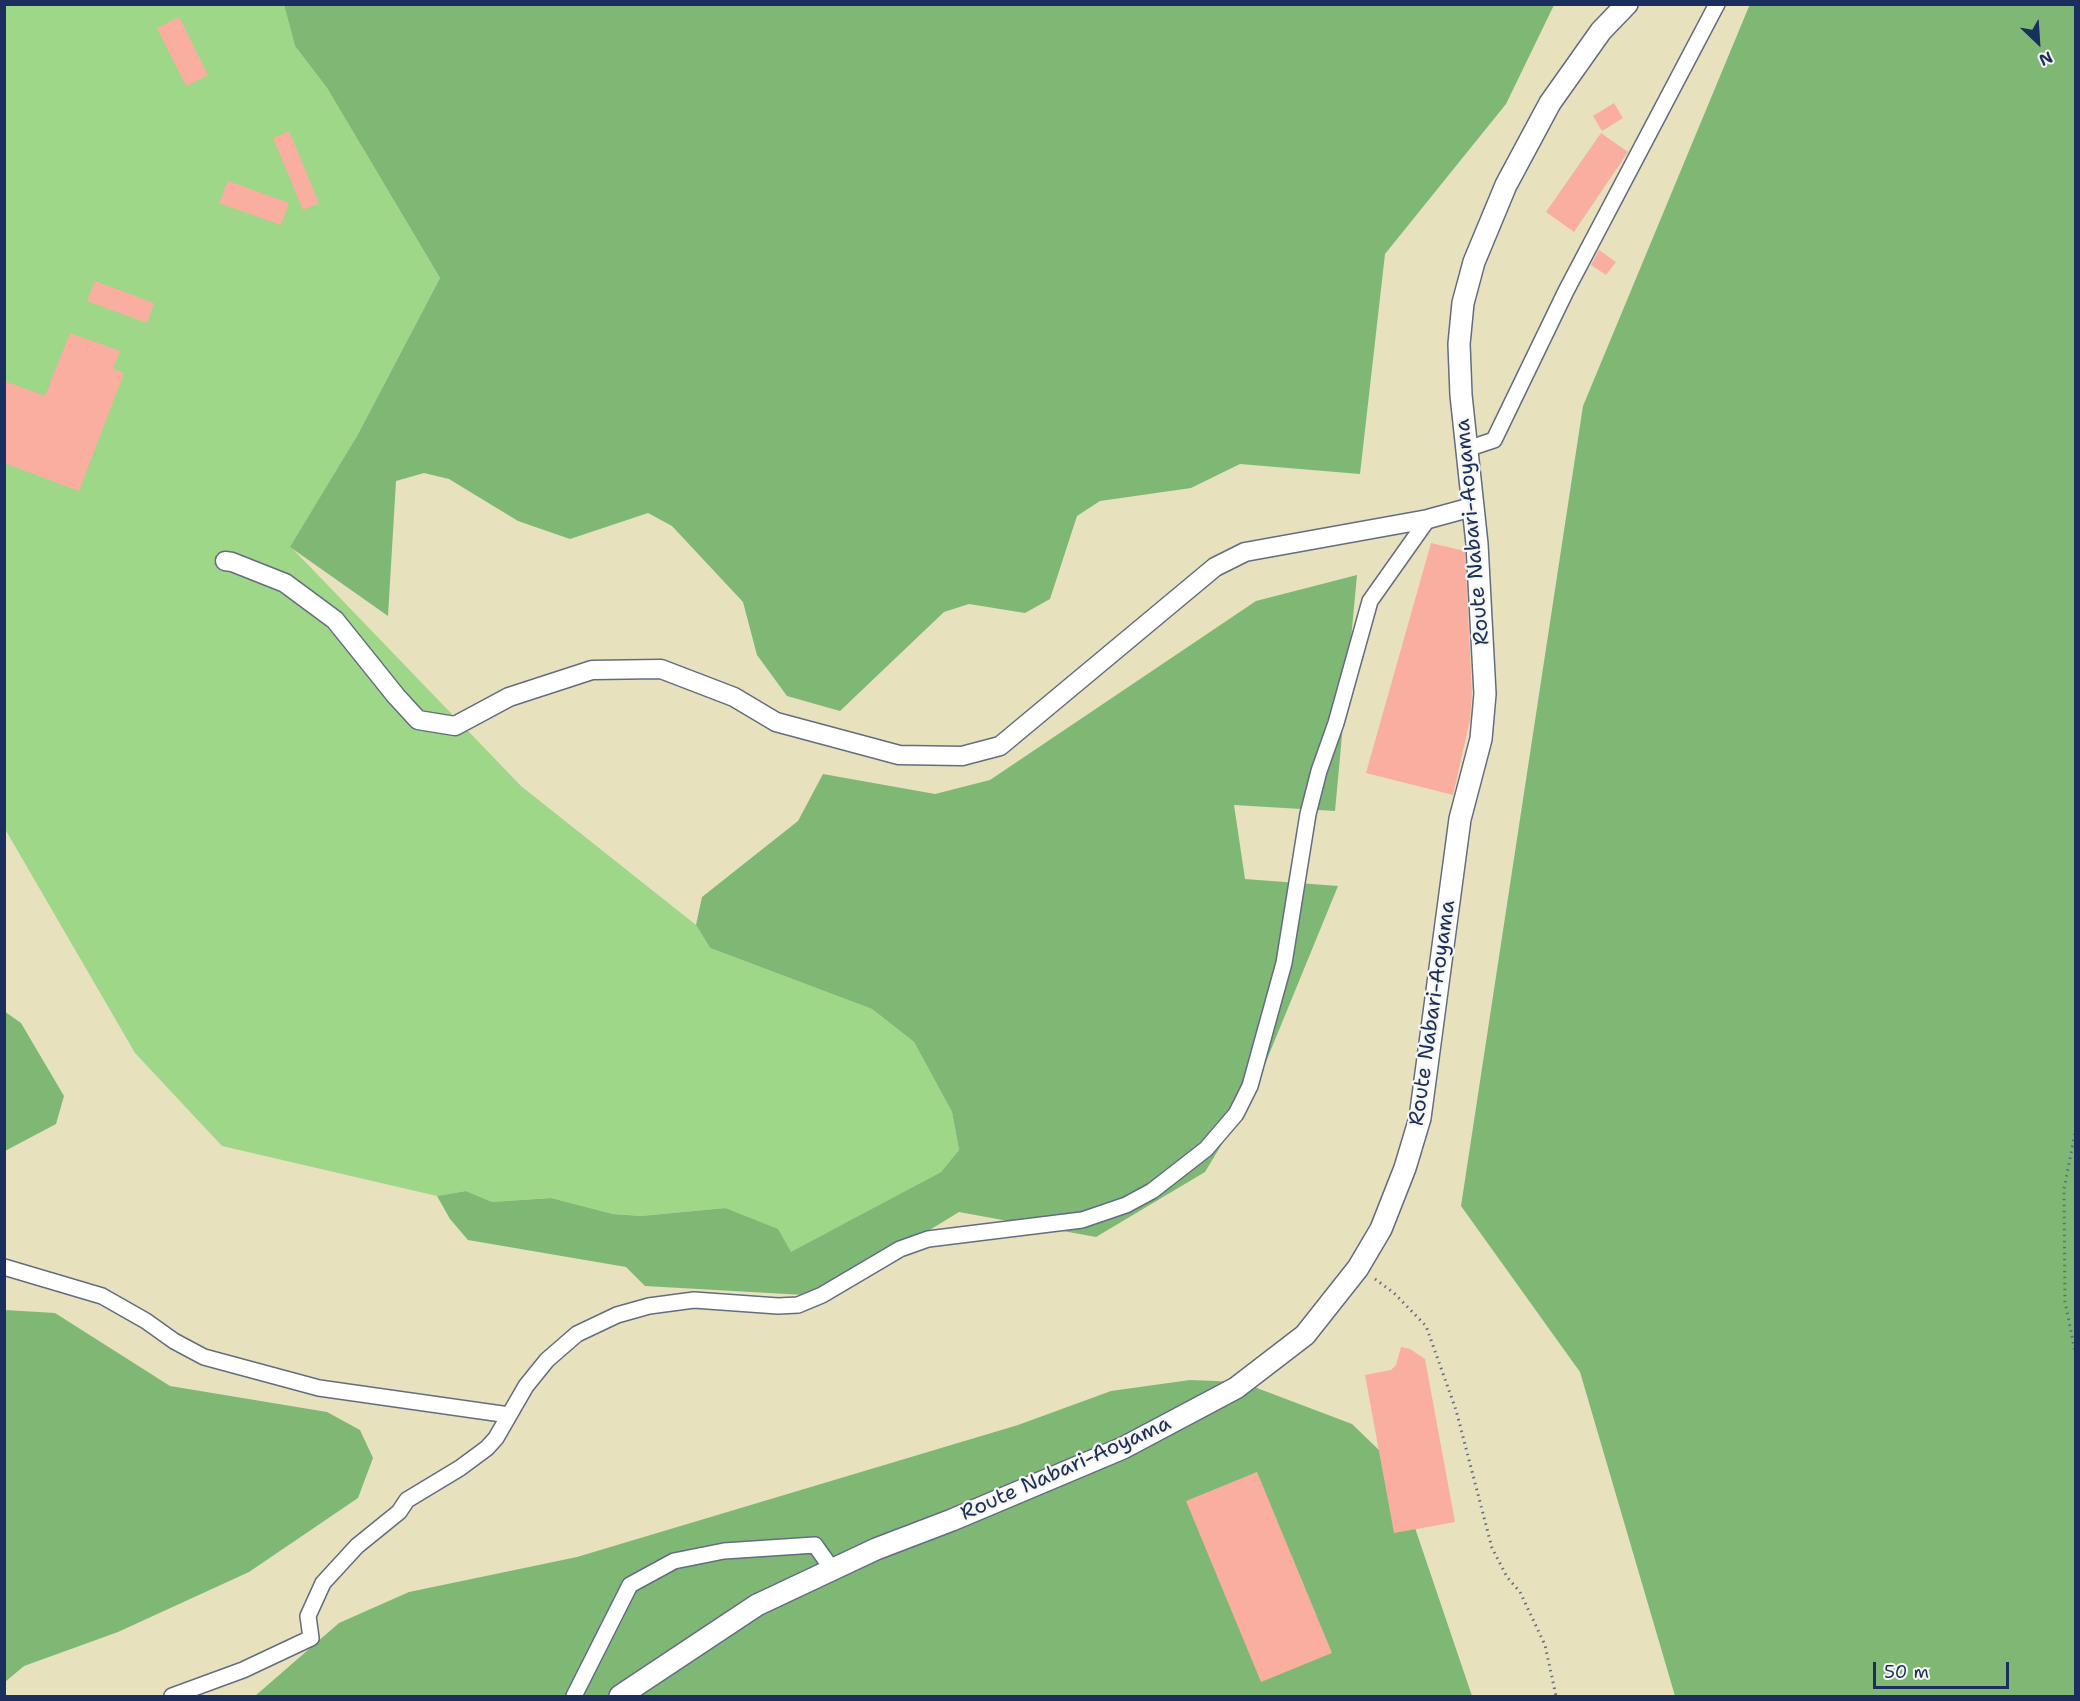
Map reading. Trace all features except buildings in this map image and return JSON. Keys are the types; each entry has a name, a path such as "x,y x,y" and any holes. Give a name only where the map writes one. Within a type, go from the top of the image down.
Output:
{"main road":[{"name":"Route Nabari-Aoyama","path":"620,1696 757,1605 832,1569 1124,1449 1236,1388 1305,1335 1358,1268 1381,1229 1405,1168 1420,1118 1460,819 1481,740 1485,694 1477,544 1461,395 1459,344 1463,303 1474,262 1506,184 1550,103 1601,31 1627,4"}],"street":[{"path":"1467,449 1494,440 1566,291 1717,4"},
{"path":"225,561 285,583 335,620 418,720 455,726 509,697 592,669 661,669 734,697 776,722 898,755 962,756 1000,746 1215,567 1245,552 1428,519 1472,507"},
{"path":"172,1696 243,1670 312,1638 308,1616 323,1583 357,1546 399,1512 407,1500 460,1468 487,1448 496,1438 526,1386 547,1360 577,1334 617,1316 650,1306 694,1300 778,1306 798,1305 822,1295 900,1249 928,1239 1082,1220 1126,1205 1152,1191 1206,1149 1236,1114 1250,1086 1284,963 1308,813 1370,601 1428,519"},
{"path":"4,1267 102,1296 204,1357 319,1388 509,1415"},
{"path":"574,1696 630,1585 674,1561 724,1551 815,1545 832,1569"}],"path":[{"path":"2076,1128 2064,1189 2065,1302 2076,1356"},
{"path":"1358,1268 1394,1293 1426,1326 1456,1410 1492,1548 1507,1577 1520,1592 1545,1645 1556,1696"}],"green space":[{"path":"284,4 1554,5 1506,104 1385,254 1360,474 1240,464 1191,488 1100,501 1077,516 1050,599 1025,613 969,604 944,612 840,711 787,696 757,655 743,602 672,526 648,513 570,539 518,521 449,479 424,473 396,481 388,616 290,547 357,436 440,278 327,88 295,46"},
{"path":"1750,4 2075,5 2075,1696 1675,1696 1580,1372 1461,1206 1583,406"},
{"path":"4,5 284,5 295,46 327,88 440,278 357,436 291,547 521,786 696,925 710,948 872,1009 914,1042 952,1112 959,1150 941,1172 791,1253 725,1208 641,1216 613,1214 551,1198 492,1202 466,1191 437,1196 222,1146 135,1053 5,829"},
{"path":"1357,575 1335,811 1234,805 1245,879 1338,886 1254,1091 1205,1172 1096,1237 959,1212 822,1296 645,1286 626,1267 468,1240 450,1219 437,1196 466,1191 492,1202 551,1198 613,1214 641,1216 725,1208 778,1229 791,1252 941,1172 959,1150 952,1112 914,1042 872,1009 710,948 696,925 702,897 798,821 823,774 935,794 990,780 1256,601"},
{"path":"4,1011 21,1023 64,1096 56,1124 5,1151"},
{"path":"5,1310 55,1313 170,1386 327,1412 360,1430 373,1458 358,1498 249,1572 118,1632 24,1666 5,1682"},
{"path":"1190,1380 1241,1382 1352,1424 1381,1452 1414,1525 1472,1696 255,1696 339,1623 409,1592 577,1557 1018,1425 1111,1391"}]}
